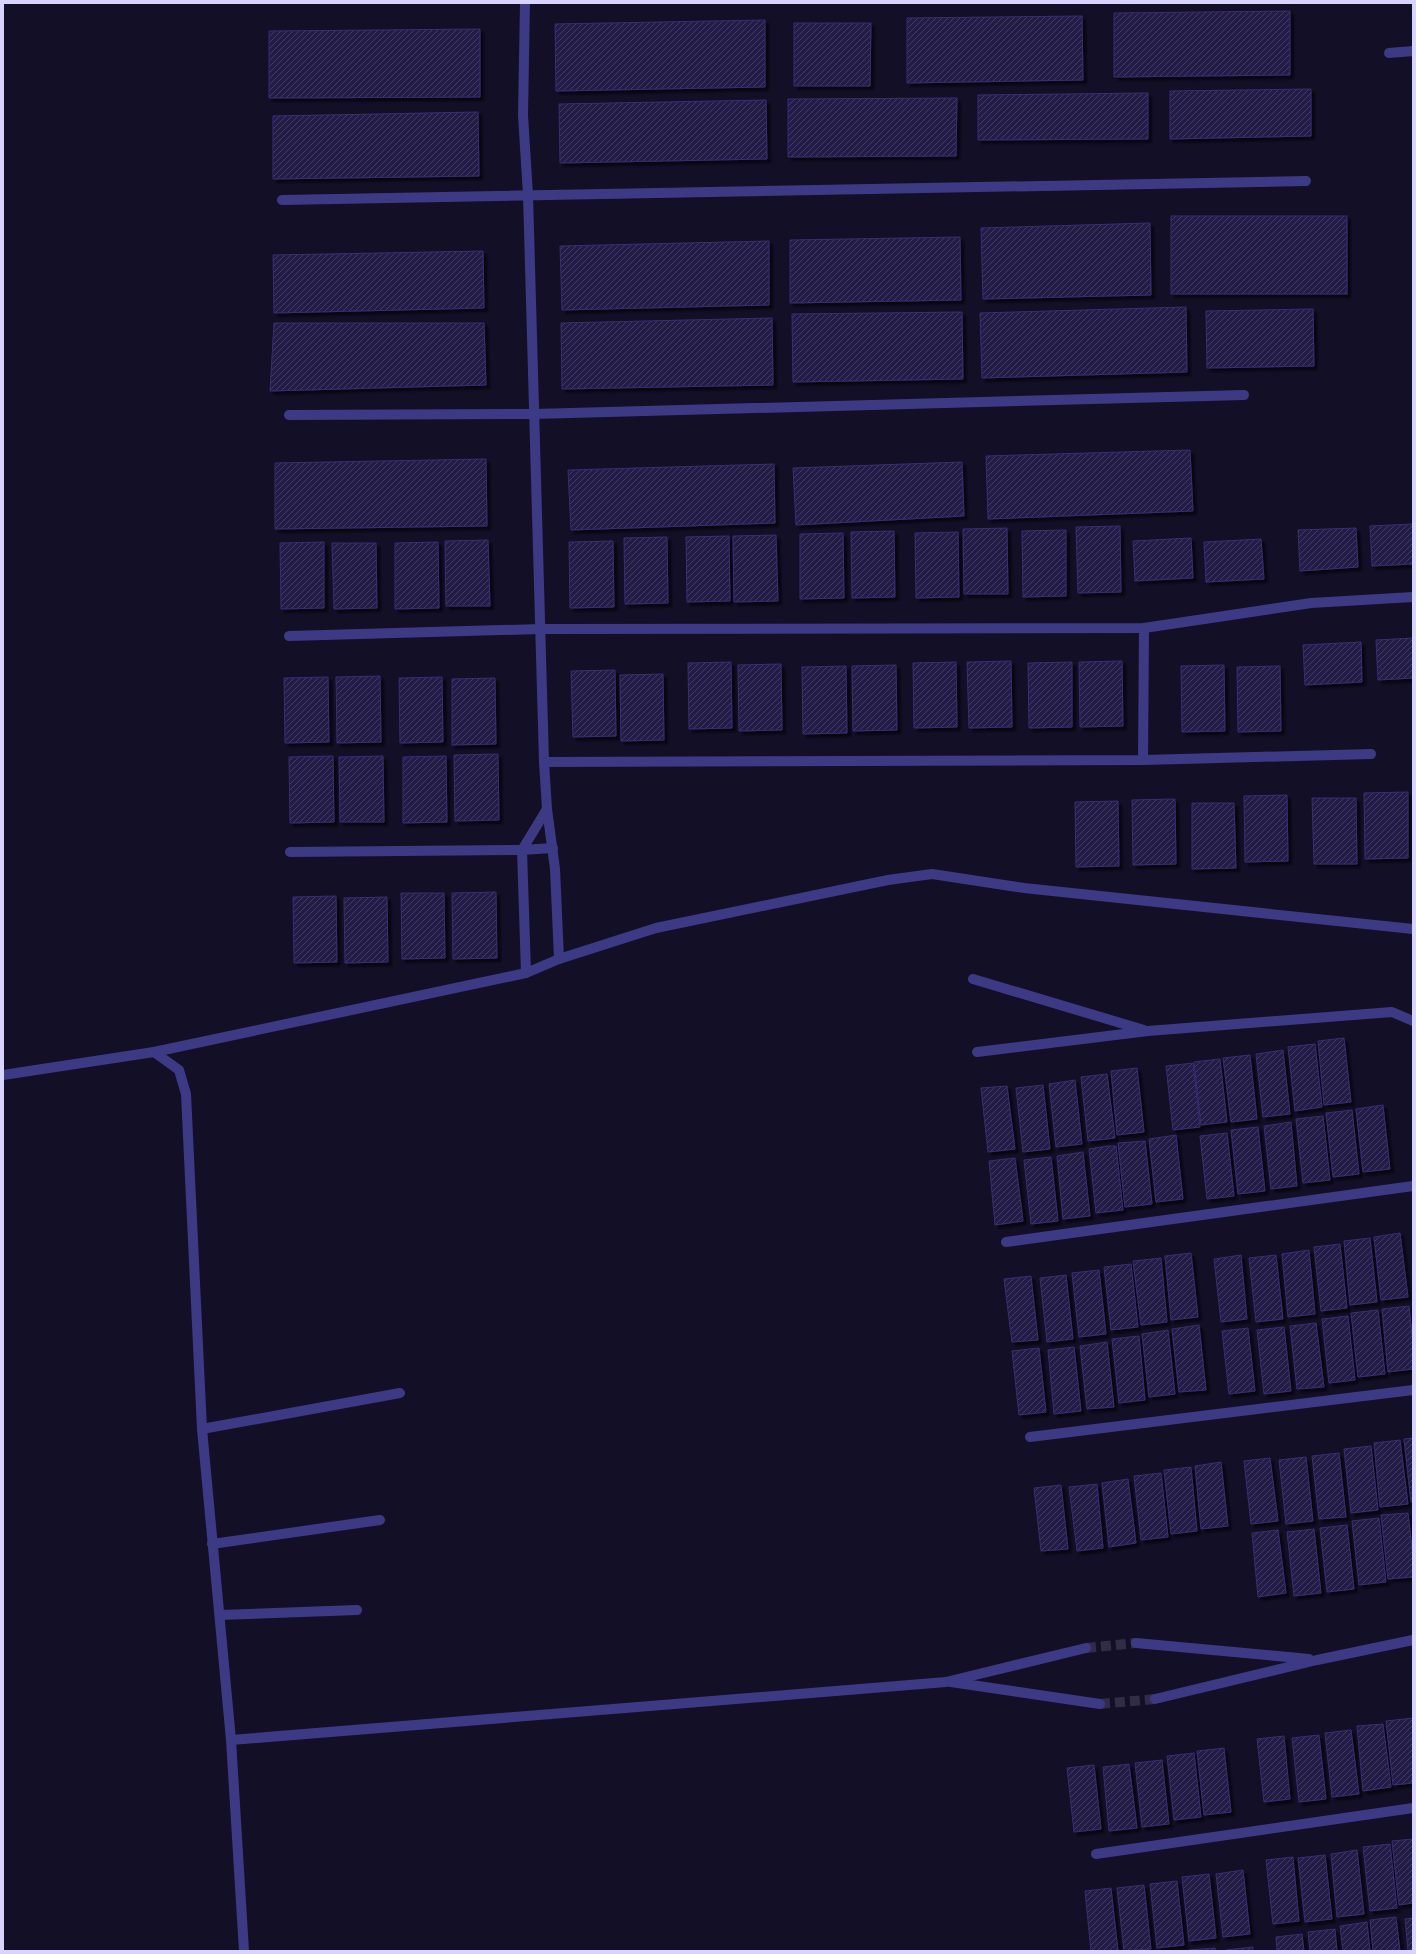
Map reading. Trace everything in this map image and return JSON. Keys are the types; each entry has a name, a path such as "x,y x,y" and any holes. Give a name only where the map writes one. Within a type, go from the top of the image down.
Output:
{"street":[{"path":"525,3 523,115 528,195 544,762 547,809 556,869 559,959"},
{"path":"1389,53 1413,51"},
{"path":"282,200 1306,181"},
{"path":"289,415 534,414 1244,395"},
{"path":"289,636 541,629 1144,628 1311,603 1413,597"},
{"path":"1143,760 1144,628"},
{"path":"544,762 1143,760 1371,754"},
{"path":"526,973 522,850 547,809"},
{"path":"290,852 522,850 552,848"},
{"path":"3,1075 154,1052 526,973 559,959 656,928 888,880 932,874 1024,888 1413,930"},
{"path":"974,979 1148,1031"},
{"path":"977,1052 1148,1031 1392,1012 1413,1021"},
{"path":"154,1052 179,1070 186,1094 202,1429 232,1740 244,1951"},
{"path":"1006,1242 1413,1186"},
{"path":"1030,1437 1413,1390"},
{"path":"202,1429 400,1393"},
{"path":"212,1544 380,1520"},
{"path":"220,1615 357,1610"},
{"path":"1155,1699 1317,1660 1413,1640"},
{"path":"1136,1644 1317,1660"},
{"path":"232,1740 946,1682 1086,1648"},
{"path":"946,1682 1100,1704"},
{"path":"1096,1854 1413,1808"}],"building":[{"path":"1290,11 1290,75 1114,77 1114,13"},
{"path":"1082,16 1083,80 907,83 907,18"},
{"path":"765,20 765,87 556,91 555,24"},
{"path":"794,23 871,23 870,86 794,86"},
{"path":"480,29 480,97 269,98 269,31"},
{"path":"1311,89 1311,136 1170,139 1170,91"},
{"path":"1148,93 1148,139 978,140 978,95"},
{"path":"957,98 956,156 788,157 788,99"},
{"path":"766,100 767,159 560,163 559,104"},
{"path":"478,112 479,176 273,179 273,116"},
{"path":"1171,216 1347,216 1347,294 1171,294"},
{"path":"1150,223 1151,295 983,299 981,228"},
{"path":"960,237 961,300 790,303 790,240"},
{"path":"769,241 769,305 562,310 560,246"},
{"path":"483,251 484,308 274,313 273,255"},
{"path":"1186,307 1187,372 982,378 980,313"},
{"path":"1313,309 1314,366 1207,368 1206,311"},
{"path":"962,312 963,379 793,382 792,314"},
{"path":"772,318 773,385 562,389 561,323"},
{"path":"274,323 484,323 486,385 270,391"},
{"path":"1190,450 1193,511 988,519 986,456"},
{"path":"486,459 487,526 275,529 275,463"},
{"path":"962,462 964,516 796,525 793,468"},
{"path":"774,464 775,523 571,530 568,470"},
{"path":"1413,524 1413,564 1372,566 1370,526"},
{"path":"1120,526 1121,592 1078,593 1076,527"},
{"path":"1007,528 1008,594 964,594 963,529"},
{"path":"1356,528 1358,567 1300,571 1298,530"},
{"path":"1066,530 1066,596 1023,597 1022,531"},
{"path":"894,531 895,597 852,598 851,532"},
{"path":"958,532 959,597 916,598 915,533"},
{"path":"843,533 844,598 800,599 800,534"},
{"path":"776,535 778,601 734,602 733,536"},
{"path":"729,536 730,601 687,602 686,537"},
{"path":"667,537 668,603 625,604 624,538"},
{"path":"1191,538 1193,578 1135,581 1133,541"},
{"path":"1261,539 1264,579 1206,582 1204,542"},
{"path":"488,540 490,606 446,606 445,541"},
{"path":"613,541 614,607 570,608 569,542"},
{"path":"324,542 324,608 281,609 280,543"},
{"path":"438,542 439,608 395,609 395,543"},
{"path":"332,543 376,543 377,608 334,609"},
{"path":"1413,638 1413,678 1378,680 1376,640"},
{"path":"1361,642 1362,682 1305,685 1303,645"},
{"path":"1011,661 1012,727 969,728 967,662"},
{"path":"1122,661 1123,726 1080,727 1079,662"},
{"path":"731,662 732,728 689,729 688,663"},
{"path":"956,662 957,727 914,728 913,663"},
{"path":"1072,662 1072,727 1029,728 1028,663"},
{"path":"781,664 782,730 739,731 738,665"},
{"path":"896,665 897,730 853,731 852,666"},
{"path":"1224,665 1225,731 1182,732 1181,666"},
{"path":"846,666 847,733 803,734 802,667"},
{"path":"1280,666 1281,731 1238,732 1237,667"},
{"path":"615,670 616,736 573,737 571,671"},
{"path":"663,674 664,740 621,741 620,675"},
{"path":"380,676 381,742 337,743 336,677"},
{"path":"328,677 329,742 285,743 284,678"},
{"path":"442,677 443,742 400,743 399,678"},
{"path":"495,678 496,744 452,745 452,679"},
{"path":"498,754 499,820 455,821 454,755"},
{"path":"333,756 334,822 290,823 289,757"},
{"path":"383,756 384,822 340,822 339,757"},
{"path":"446,756 447,822 403,823 403,757"},
{"path":"1408,792 1408,858 1365,859 1364,793"},
{"path":"1287,795 1288,861 1245,862 1244,796"},
{"path":"1312,798 1356,798 1357,864 1314,864"},
{"path":"1175,799 1176,864 1133,865 1132,800"},
{"path":"1118,801 1119,866 1076,867 1075,802"},
{"path":"1192,803 1234,803 1236,868 1192,869"},
{"path":"496,892 497,958 453,959 452,893"},
{"path":"401,893 444,893 445,958 402,959"},
{"path":"336,896 337,962 294,963 293,897"},
{"path":"387,897 388,962 345,963 344,898"},
{"path":"1344,1038 1351,1102 1324,1105 1318,1041"},
{"path":"1315,1044 1322,1107 1295,1111 1288,1047"},
{"path":"1283,1050 1290,1114 1263,1117 1256,1054"},
{"path":"1250,1055 1257,1119 1231,1122 1223,1058"},
{"path":"1220,1059 1227,1122 1201,1125 1194,1062"},
{"path":"1193,1063 1200,1127 1173,1130 1166,1066"},
{"path":"1137,1068 1144,1132 1117,1135 1111,1071"},
{"path":"1107,1074 1115,1138 1088,1141 1081,1077"},
{"path":"1075,1080 1082,1144 1056,1147 1049,1084"},
{"path":"1043,1085 1050,1149 1023,1152 1016,1088"},
{"path":"1007,1086 1015,1149 988,1152 981,1088"},
{"path":"1383,1105 1390,1169 1363,1172 1356,1109"},
{"path":"1352,1110 1359,1174 1333,1177 1326,1113"},
{"path":"1323,1116 1330,1180 1303,1183 1296,1119"},
{"path":"1291,1122 1297,1186 1271,1189 1264,1126"},
{"path":"1258,1127 1265,1191 1238,1194 1231,1130"},
{"path":"1227,1133 1234,1196 1207,1199 1200,1136"},
{"path":"1176,1135 1183,1199 1156,1202 1149,1139"},
{"path":"1145,1141 1152,1204 1125,1207 1118,1143"},
{"path":"1116,1146 1123,1210 1096,1213 1089,1149"},
{"path":"1083,1152 1090,1216 1063,1219 1057,1156"},
{"path":"1051,1157 1058,1221 1031,1224 1024,1160"},
{"path":"1015,1158 1023,1221 995,1225 989,1161"},
{"path":"1400,1233 1408,1297 1381,1300 1374,1237"},
{"path":"1370,1238 1377,1302 1350,1305 1344,1241"},
{"path":"1340,1244 1347,1308 1321,1311 1314,1247"},
{"path":"1309,1250 1315,1314 1288,1317 1282,1254"},
{"path":"1191,1253 1198,1317 1171,1320 1165,1256"},
{"path":"1241,1255 1247,1319 1221,1322 1214,1259"},
{"path":"1276,1255 1283,1319 1256,1322 1249,1258"},
{"path":"1161,1258 1167,1322 1141,1325 1133,1261"},
{"path":"1131,1264 1138,1327 1111,1330 1104,1267"},
{"path":"1099,1270 1106,1334 1079,1337 1072,1273"},
{"path":"1066,1275 1073,1339 1047,1342 1040,1278"},
{"path":"1031,1276 1038,1340 1012,1342 1004,1279"},
{"path":"1409,1306 1413,1344 1413,1369 1388,1372 1382,1309"},
{"path":"1378,1310 1385,1374 1358,1377 1351,1313"},
{"path":"1348,1316 1355,1380 1329,1383 1322,1319"},
{"path":"1316,1323 1324,1387 1297,1389 1290,1326"},
{"path":"1199,1325 1206,1390 1179,1392 1172,1329"},
{"path":"1284,1327 1291,1391 1264,1394 1257,1330"},
{"path":"1248,1328 1255,1391 1229,1394 1222,1331"},
{"path":"1168,1330 1175,1394 1149,1397 1142,1334"},
{"path":"1139,1336 1145,1400 1119,1403 1112,1339"},
{"path":"1107,1342 1114,1407 1087,1409 1080,1346"},
{"path":"1074,1347 1081,1411 1054,1414 1048,1350"},
{"path":"1039,1348 1046,1412 1019,1415 1012,1351"},
{"path":"1413,1438 1413,1502 1411,1502 1404,1439"},
{"path":"1400,1440 1408,1504 1380,1507 1374,1443"},
{"path":"1371,1446 1378,1510 1351,1513 1344,1449"},
{"path":"1339,1453 1346,1517 1319,1519 1312,1456"},
{"path":"1306,1457 1313,1521 1286,1524 1279,1460"},
{"path":"1270,1458 1278,1521 1251,1524 1244,1461"},
{"path":"1221,1462 1228,1526 1201,1529 1195,1466"},
{"path":"1191,1467 1197,1531 1171,1534 1164,1470"},
{"path":"1161,1473 1168,1537 1141,1540 1134,1476"},
{"path":"1128,1479 1136,1543 1109,1547 1102,1483"},
{"path":"1097,1484 1103,1548 1077,1551 1069,1487"},
{"path":"1061,1485 1068,1549 1041,1551 1034,1488"},
{"path":"1408,1513 1413,1557 1413,1577 1388,1579 1381,1515"},
{"path":"1379,1518 1386,1582 1359,1585 1352,1521"},
{"path":"1347,1525 1354,1589 1327,1592 1320,1528"},
{"path":"1314,1529 1321,1593 1294,1596 1287,1532"},
{"path":"1278,1530 1286,1593 1258,1597 1252,1533"},
{"path":"1413,1718 1413,1783 1393,1785 1386,1721"},
{"path":"1383,1724 1391,1787 1363,1791 1357,1726"},
{"path":"1351,1730 1359,1794 1332,1797 1325,1733"},
{"path":"1319,1735 1326,1799 1299,1802 1292,1738"},
{"path":"1284,1736 1290,1799 1264,1802 1257,1739"},
{"path":"1224,1748 1231,1812 1204,1815 1197,1751"},
{"path":"1194,1753 1201,1817 1174,1820 1167,1756"},
{"path":"1162,1760 1169,1824 1142,1827 1135,1763"},
{"path":"1129,1764 1137,1828 1109,1831 1103,1767"},
{"path":"1094,1765 1101,1829 1074,1832 1067,1768"},
{"path":"1413,1839 1413,1903 1399,1905 1392,1841"},
{"path":"1390,1844 1397,1908 1370,1911 1363,1847"},
{"path":"1357,1850 1364,1914 1337,1917 1331,1854"},
{"path":"1325,1855 1332,1919 1305,1922 1298,1858"},
{"path":"1293,1857 1299,1921 1273,1924 1266,1860"},
{"path":"1243,1870 1250,1934 1223,1937 1216,1874"},
{"path":"1209,1874 1216,1938 1189,1941 1182,1877"},
{"path":"1177,1881 1184,1945 1157,1948 1150,1884"},
{"path":"1144,1885 1151,1949 1124,1951 1117,1888"},
{"path":"1111,1888 1118,1951 1091,1951 1085,1891"},
{"path":"1396,1917 1400,1951 1373,1951 1370,1920"},
{"path":"1413,1918 1413,1951 1408,1951 1405,1919"},
{"path":"1367,1922 1370,1951 1343,1951 1340,1926"},
{"path":"1335,1929 1337,1951 1310,1951 1308,1932"},
{"path":"1302,1934 1304,1951 1277,1951 1276,1937"},
{"path":"1253,1947 1253,1951 1226,1951 1226,1950"},
{"path":"1215,1948 1216,1951 1189,1951 1189,1950"}],"tunnel":[{"path":"1086,1648 1136,1643"},
{"path":"1100,1704 1155,1699"}]}
